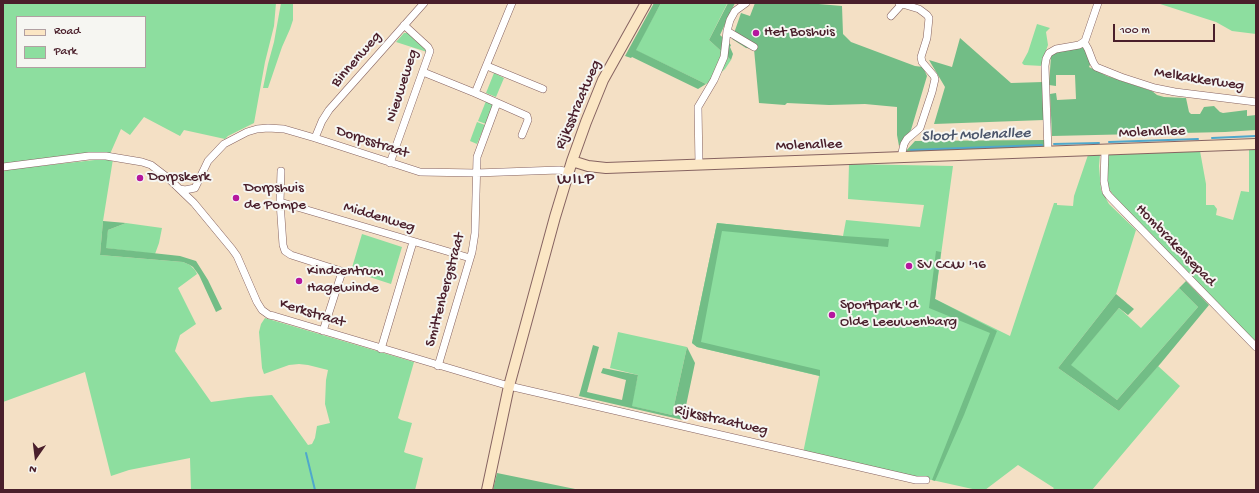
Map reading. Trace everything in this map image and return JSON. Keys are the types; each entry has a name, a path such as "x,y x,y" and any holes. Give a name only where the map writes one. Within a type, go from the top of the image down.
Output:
{"main road":[{"name":"Rijksstraatweg","path":"487,490 509,386 568,172 603,80 646,3"},
{"name":"Molenallee","path":"572,161 588,166 606,168 1256,144"}],"street":[{"name":"Binnenweg","path":"315,138 325,116 424,3"},
{"path":"475,93 512,3"},
{"path":"699,165 698,107 714,80 724,57 728,24 739,8 746,3"},
{"path":"1048,152 1046,59 1049,53 1056,49 1079,45 1085,41 1098,3"},
{"path":"891,16 900,4 921,6 927,14 929,18 927,38 921,57 922,62 934,76 935,82 920,128 906,139 901,158"},
{"name":"Nieuweweg","path":"390,163 430,49 404,25"},
{"path":"727,31 754,48"},
{"name":"Melkakkerweg","path":"1085,41 1096,67 1121,77 1155,88 1175,92 1256,102"},
{"path":"487,66 543,89"},
{"path":"423,72 527,116 528,118 522,135"},
{"name":"Smittenbergstraat","path":"438,366 470,258 475,233 476,172 478,153 497,104"},
{"name":"Dorpsstraat","path":"194,203 195,188 204,167 211,156 224,144 243,134 257,129 284,129 420,172 556,170 568,172"},
{"name":"Hombrakensepad","path":"1105,150 1104,181 1106,192 1109,196 1256,348"},
{"name":"Kerkstraat","path":"3,167 89,156 106,156 145,162 154,167 194,203 237,256 262,310 274,316 380,349 509,386"},
{"path":"281,171 280,202 283,245 285,251 290,255 336,268 341,271 322,331"},
{"path":"180,189 185,190 195,188"},
{"name":"Middenweg","path":"280,202 470,258"},
{"path":"380,349 414,242"},
{"name":"Rijksstraatweg","path":"509,386 916,480 926,480"}],"green space":[{"path":"3,3 276,3 274,26 265,62 254,123 225,139 184,130 180,136 144,117 130,135 121,129 110,154 3,165"},
{"path":"281,3 293,3 293,20 268,88 263,88 274,42"},
{"path":"654,3 661,3 636,50 706,84 698,89 632,57 625,56"},
{"path":"661,3 727,4 709,40 731,60 725,69 713,80 706,84 635,50"},
{"path":"728,3 735,3 720,35 731,45 730,47 733,54 731,60 709,40"},
{"path":"755,3 807,3 842,6 843,34 851,42 915,66 923,67 927,76 911,130 899,146 897,135 897,107 865,104 829,105 787,103 785,105 759,103 754,49 746,48 732,39 741,13 750,16"},
{"path":"1157,3 1256,3 1256,34 1232,31 1216,22"},
{"path":"1037,24 1050,28 1046,32 1048,45 1044,56 1043,66 1024,65 1022,63 1028,52"},
{"path":"404,33 408,33 426,49 427,52 396,42"},
{"path":"960,38 1011,83 1043,82 1044,120 934,124 945,87 929,60 952,67"},
{"path":"1086,47 1093,58 1089,67 1107,76 1152,91 1157,95 1164,97 1186,98 1189,112 1191,114 1200,114 1204,107 1214,106 1223,113 1247,110 1247,116 1256,115 1256,130 1052,136 1050,94 1056,93 1057,100 1076,99 1075,75 1056,75 1056,86 1049,85 1051,56 1054,53"},
{"path":"494,73 504,78 496,97 486,93"},
{"path":"486,101 493,106 486,124 478,121"},
{"path":"477,122 485,125 477,144 470,141"},
{"path":"1044,140 1044,148 905,152 915,141"},
{"path":"1249,149 1256,149 1256,345 1117,201 1108,187 1107,178 1108,155 1200,151 1206,184 1206,205 1214,205 1217,209 1216,215 1233,220 1241,191 1249,192"},
{"path":"1088,155 1100,155 1099,166 1101,190 1109,204 1136,230 1116,294 1058,368 1119,411 1158,366 1180,386 1092,490 1052,490 1054,488 1018,465 985,490 977,490 803,453 819,376 697,347 692,343 717,223 843,236 846,220 920,227 924,205 848,199 849,164 953,166 935,299 1010,336 1054,203 1057,203 1057,205 1073,206 1074,196"},
{"path":"113,159 103,221 100,255 183,262 190,265 195,270 197,274 178,288 196,324 180,335 175,351 211,402 272,395 308,445 312,444 315,438 317,426 330,423 325,404 328,370 299,364 289,365 264,374 262,368 259,332 261,324 265,318 414,362 398,418 412,423 404,452 423,458 415,490 191,490 190,458 129,470 111,476 85,372 3,402 3,170"},
{"path":"103,221 126,223 108,230 106,248 180,256 196,261 208,280 222,309 216,312 199,275 190,265 183,262 100,255"},
{"path":"126,223 162,228 155,254 105,248 108,230"},
{"path":"717,223 843,236 889,239 888,247 722,231 701,342 820,370 820,376 697,347 692,343"},
{"path":"362,234 402,247 391,284 351,271"},
{"path":"936,251 941,252 935,299 997,331 964,415 935,481 932,480 990,333 929,308"},
{"path":"1186,281 1209,305 1119,411 1058,368 1116,294 1134,309 1128,315 1119,308 1071,365 1117,400 1198,307 1179,288"},
{"path":"1179,288 1198,307 1117,400 1070,365 1119,308 1141,328"},
{"path":"618,332 687,347 672,415 631,406 638,375 610,368"},
{"path":"593,345 599,347 587,392 622,400 626,380 601,373 603,368 638,375 632,406 672,415 687,347 695,363 683,420 579,396"},
{"path":"497,473 580,490 493,490"}],"waterway":[{"name":"Sloot Molenallee","path":"1212,138 1256,136"},
{"name":"Sloot Molenallee","path":"1109,142 1198,139"},
{"name":"Sloot Molenallee","path":"1054,144 1099,143"},
{"name":"Sloot Molenallee","path":"911,150 1042,145"},
{"path":"306,453 315,490"}],"place":[{"name":"Het Boshuis","path":"756,33"},
{"name":"Dorpskerk","path":"140,178"},
{"name":"Dorpshuis de Pompe","path":"236,198"},
{"name":"SV CCW '16","path":"909,266"},
{"name":"Kindcentrum Hagewinde","path":"299,281"},
{"name":"Sportpark 'd Olde Leeuwenbarg","path":"832,315"}],"district":[{"name":"WILP","path":"576,180"}]}
